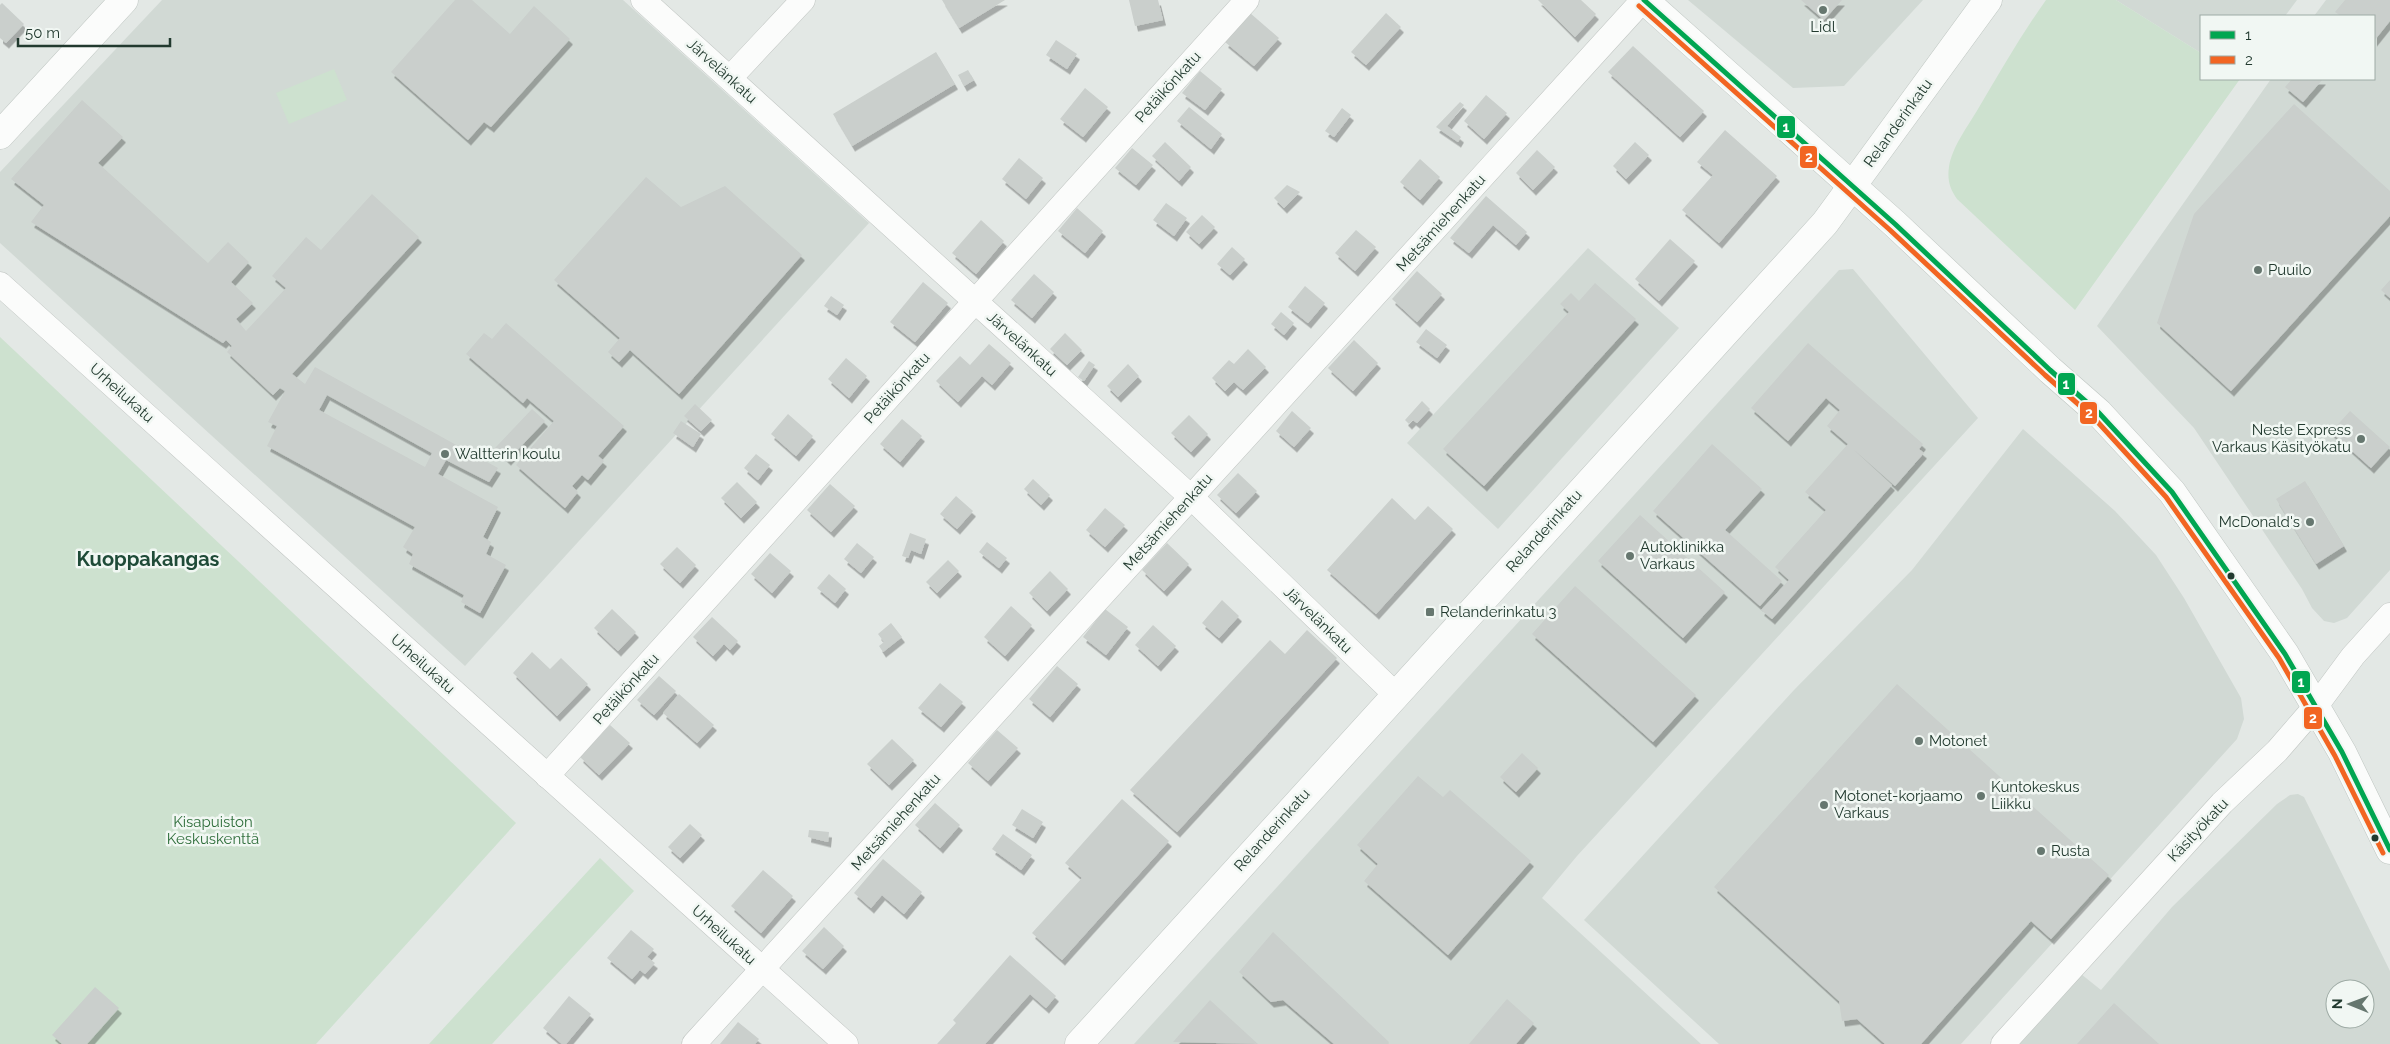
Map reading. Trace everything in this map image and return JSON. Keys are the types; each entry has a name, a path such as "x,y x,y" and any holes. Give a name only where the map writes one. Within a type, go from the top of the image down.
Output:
{"main road":[{"path":"0,136 124,0"},
{"path":"1643,0 1852,185 2050,370 2099,413 2172,492 2285,654 2342,752 2390,850"},
{"name":"Relanderinkatu","path":"1079,1044 1395,694 1825,223 1988,0"}],"street":[{"name":"Järvelänkatu","path":"643,0 1191,497 1395,694"},
{"path":"730,78 803,0"},
{"name":"Petäikönkatu","path":"547,776 1247,0"},
{"name":"Metsämiehenkatu","path":"694,1044 1643,0"},
{"name":"Urheilukatu","path":"0,284 846,1044"},
{"name":"Käsityökatu","path":"2003,1044 2222,803 2278,751 2316,706 2353,656 2390,615"}],"shaded area":[{"name":"Waltterin koulu","path":"162,0 623,0 869,223 465,666 0,243 0,172"},
{"path":"1688,0 1923,0 1844,86 1793,88"},
{"path":"2116,0 2297,0 2286,15 2200,15 2200,52"},
{"path":"2326,0 2390,0 2390,570 2347,618 2334,623 2324,621 2312,608 2302,589 2194,428 2097,326 2270,80 2375,80 2375,15 2315,15"},
{"path":"1588,248 1679,328 1498,529 1407,443"},
{"path":"1853,269 1978,418 1577,856 1542,898 1701,1044 1134,1044 1839,270"},
{"path":"2023,429 2115,511 2156,555 2184,598 2241,698 2244,719 2237,739 1961,1044 1719,1044 1584,920 1794,690 1912,570"},
{"path":"2298,794 2304,797 2390,971 2390,1044 2018,1044 2081,974 2101,990 2172,907 2277,804 2290,795"}],"green space":[{"path":"2046,0 2116,0 2200,52 2200,80 2239,80 2075,310 1957,199 1949,180 1948,172 1953,152 2019,40"},
{"path":"334,69 347,100 289,124 276,93"},
{"name":"Kisapuiston Keskuskenttä","path":"0,337 516,823 316,1044 0,1044"},
{"path":"600,858 634,891 492,1044 429,1044"}],"building":[{"path":"455,0 472,0 510,34 534,6 570,39 491,127 484,122 468,140 391,72"},
{"path":"942,0 1005,0 959,28"},
{"path":"1129,0 1158,0 1163,20 1135,26"},
{"path":"1538,0 1581,0 1596,14 1575,37"},
{"name":"Lidl","path":"1801,0 1842,0 1824,20"},
{"path":"2345,0 2390,0 2390,21 2375,40 2375,15 2340,15 2335,12"},
{"path":"2,3 24,24 6,43 0,38 0,5"},
{"path":"1250,13 1279,38 1254,66 1225,42"},
{"path":"1386,13 1401,27 1366,65 1351,52"},
{"path":"1056,40 1077,54 1067,69 1046,55"},
{"path":"1633,46 1704,111 1680,137 1608,72"},
{"path":"936,52 955,84 852,146 833,114"},
{"path":"968,70 974,80 964,86 958,75"},
{"path":"1200,71 1222,89 1205,110 1182,93"},
{"path":"2291,80 2322,80 2303,102 2285,87"},
{"path":"1085,88 1108,107 1083,137 1060,119"},
{"path":"1486,95 1507,113 1484,139 1464,121"},
{"path":"82,100 123,137 98,163 208,263 228,242 249,262 231,282 253,303 236,319 246,331 286,288 272,276 306,237 321,250 372,194 419,237 292,374 305,384 315,367 498,468 489,482 446,460 438,474 498,507 483,537 491,542 486,554 506,565 480,613 461,602 464,595 409,564 413,554 403,547 415,527 267,446 277,426 268,422 285,391 280,388 273,395 227,352 232,346 226,340 223,343 31,222 44,205 11,179","holes":["327,395 432,453 425,467 319,410"]},
{"path":"1460,102 1464,105 1447,126 1461,137 1458,142 1436,127"},
{"name":"Puuilo","path":"2294,104 2390,191 2390,216 2231,391 2157,323 2194,214"},
{"path":"1189,107 1222,134 1211,149 1177,121"},
{"path":"1342,108 1351,115 1334,137 1325,131"},
{"path":"1725,130 1777,176 1719,243 1682,210 1713,175 1697,162"},
{"path":"1165,142 1191,167 1179,181 1152,156"},
{"path":"1635,142 1649,155 1626,179 1613,166"},
{"path":"1132,148 1153,165 1136,185 1115,168"},
{"path":"1537,150 1555,167 1533,190 1516,173"},
{"path":"1019,158 1043,178 1026,199 1002,179"},
{"path":"1420,159 1440,177 1420,200 1400,182"},
{"path":"646,177 681,207 725,186 802,255 679,394 630,350 619,362 608,352 620,338 554,280"},
{"path":"1287,185 1300,192 1284,208 1274,198"},
{"path":"1486,196 1527,232 1516,245 1493,225 1469,253 1450,238"},
{"path":"1166,203 1187,218 1174,236 1153,220"},
{"path":"1077,208 1103,231 1085,253 1058,231"},
{"path":"1202,215 1215,227 1199,244 1186,232"},
{"path":"981,220 1004,241 976,274 952,253"},
{"path":"1356,230 1376,247 1355,271 1335,253"},
{"path":"1670,239 1695,261 1659,301 1635,279"},
{"path":"1232,247 1245,259 1230,275 1217,264"},
{"path":"1417,271 1442,294 1417,322 1392,299"},
{"path":"1034,274 1054,292 1032,318 1011,300"},
{"path":"2390,280 2390,298 2381,290"},
{"path":"923,282 948,303 915,342 890,322"},
{"path":"1595,283 1636,319 1484,486 1443,449 1569,312 1560,304 1571,293 1579,301"},
{"path":"1305,286 1325,303 1308,323 1288,307"},
{"path":"831,296 844,305 837,315 824,306"},
{"path":"1281,312 1294,323 1284,335 1271,324"},
{"path":"506,323 624,426 598,456 604,461 588,480 582,475 572,486 578,492 565,508 516,465 554,421 527,398 523,403 466,354 484,333 492,339"},
{"path":"1426,329 1447,345 1437,358 1416,342"},
{"path":"1065,333 1082,350 1067,365 1050,349"},
{"path":"1354,340 1378,363 1353,391 1328,368"},
{"path":"1808,343 1923,444 1919,449 1924,453 1895,486 1853,449 1892,485 1772,619 1761,610 1789,580 1775,567 1826,510 1805,492 1848,444 1827,426 1840,410 1826,398 1788,441 1751,408"},
{"path":"989,344 1011,363 992,385 982,376 958,402 936,381 960,356 970,365"},
{"path":"1248,349 1266,367 1243,390 1234,382 1225,391 1212,378 1229,360 1234,364"},
{"path":"846,358 867,376 849,398 828,379"},
{"path":"1089,361 1095,365 1084,381 1078,377"},
{"path":"1128,364 1139,376 1118,397 1107,386"},
{"path":"1422,401 1430,409 1417,423 1413,420 1409,424 1405,420"},
{"path":"695,404 712,420 701,431 684,416"},
{"path":"532,409 545,421 508,460 495,448"},
{"path":"1292,411 1311,428 1294,447 1276,431"},
{"path":"2350,411 2390,447 2371,468 2331,432"},
{"path":"788,414 813,436 796,456 771,434"},
{"path":"1189,415 1208,434 1191,452 1171,433"},
{"path":"902,419 922,436 900,462 880,444"},
{"path":"681,421 701,434 693,447 673,433"},
{"path":"1712,444 1762,489 1725,530 1782,581 1760,606 1653,511"},
{"path":"756,454 770,465 758,480 744,468"},
{"path":"1238,473 1257,491 1236,513 1217,495"},
{"path":"1033,479 1050,495 1041,505 1024,489"},
{"name":"McDonald's","path":"2305,481 2344,546 2316,564 2276,499"},
{"path":"737,482 757,502 741,518 721,498"},
{"path":"830,484 855,506 831,532 807,510"},
{"path":"956,496 973,511 957,529 940,514"},
{"path":"1392,498 1415,520 1428,506 1453,529 1376,614 1327,570"},
{"path":"1105,508 1125,525 1105,547 1086,530"},
{"path":"1640,515 1725,592 1683,638 1598,561"},
{"path":"910,533 926,539 921,554 911,550 908,558 902,556"},
{"path":"987,542 1007,558 999,568 979,552"},
{"path":"857,543 874,557 861,573 844,559"},
{"path":"1167,543 1189,564 1164,591 1142,570"},
{"path":"677,547 696,565 680,583 660,564"},
{"path":"770,553 791,571 772,593 751,574"},
{"path":"948,560 959,571 937,593 926,582"},
{"path":"1050,571 1068,589 1047,611 1029,593"},
{"path":"829,574 846,589 835,603 817,588"},
{"path":"1575,586 1696,695 1653,742 1532,634"},
{"path":"1222,600 1239,616 1219,638 1202,623"},
{"path":"1011,606 1032,625 1005,656 984,637"},
{"path":"612,609 636,632 618,651 594,628"},
{"path":"1105,609 1128,627 1106,655 1083,637"},
{"path":"712,617 738,641 730,650 724,644 713,656 693,637"},
{"path":"891,623 902,637 883,652 879,646 884,642 878,634"},
{"path":"1153,625 1176,646 1158,666 1135,645"},
{"path":"1307,630 1337,658 1177,832 1130,790 1270,640 1285,654"},
{"path":"532,652 550,669 561,658 588,684 557,716 513,673"},
{"path":"1057,666 1078,684 1050,717 1029,699"},
{"path":"659,676 676,691 654,715 637,700"},
{"path":"940,683 963,702 941,727 918,708"},
{"path":"1897,684 2109,875 2051,939 2031,921 1921,1044 1885,1044 1857,1019 1842,1021 1839,1001 1714,887"},
{"path":"679,694 714,725 697,743 663,713"},
{"path":"610,725 630,743 599,775 580,757"},
{"path":"997,730 1018,748 988,781 968,763"},
{"path":"892,739 914,760 889,785 867,764"},
{"path":"1522,753 1538,768 1516,792 1500,777"},
{"path":"1418,776 1443,797 1450,790 1531,861 1448,955 1364,881 1378,864 1357,845"},
{"path":"1122,799 1169,841 1062,960 1032,933 1082,878 1065,863"},
{"path":"935,803 960,825 940,848 915,825"},
{"path":"1022,809 1043,822 1033,838 1012,825"},
{"path":"690,824 702,835 680,858 668,847"},
{"path":"809,830 829,832 828,842 808,837"},
{"path":"1003,834 1032,855 1021,870 992,849"},
{"path":"883,859 922,892 904,914 882,895 871,908 854,893"},
{"path":"763,870 793,896 761,933 731,906"},
{"path":"824,927 844,946 823,969 802,951"},
{"path":"631,930 654,949 647,957 655,963 645,974 640,970 632,979 607,958"},
{"path":"1273,932 1389,1042 1388,1044 1334,1044 1283,1000 1271,1002 1239,972"},
{"path":"1010,955 1056,996 1046,1008 1030,994 985,1044 937,1044 956,1023 953,1020"},
{"path":"95,987 119,1008 87,1044 62,1044 52,1035"},
{"path":"569,996 591,1014 566,1044 562,1044 543,1028"},
{"path":"1507,999 1534,1023 1516,1044 1469,1044"},
{"path":"1210,1000 1258,1044 1173,1042"},
{"path":"2114,1003 2159,1044 2077,1044"},
{"path":"738,1022 759,1039 755,1044 720,1044"}],"transit line":[{"name":"1","path":"1644,0 1895,224 2050,370 2099,413 2172,492 2285,654 2342,752 2390,850"},
{"name":"2","path":"1639,6 1890,230 2045,375 2094,418 2166,497 2279,658 2335,756 2383,853"}],"place":[{"name":"Lidl","path":"1823,10"},
{"name":"Puuilo","path":"2258,270"},
{"name":"Neste Express Varkaus Käsityökatu","path":"2361,439"},
{"name":"Waltterin koulu","path":"445,454"},
{"name":"McDonald's","path":"2310,522"},
{"name":"Autoklinikka Varkaus","path":"1630,556"},
{"name":"Relanderinkatu 3","path":"1430,612"},
{"name":"Motonet","path":"1919,741"},
{"name":"Kuntokeskus Liikku","path":"1981,796"},
{"name":"Motonet-korjaamo Varkaus","path":"1824,805"},
{"name":"Rusta","path":"2041,851"}],"district":[{"name":"Kuoppakangas","path":"148,559"}]}
